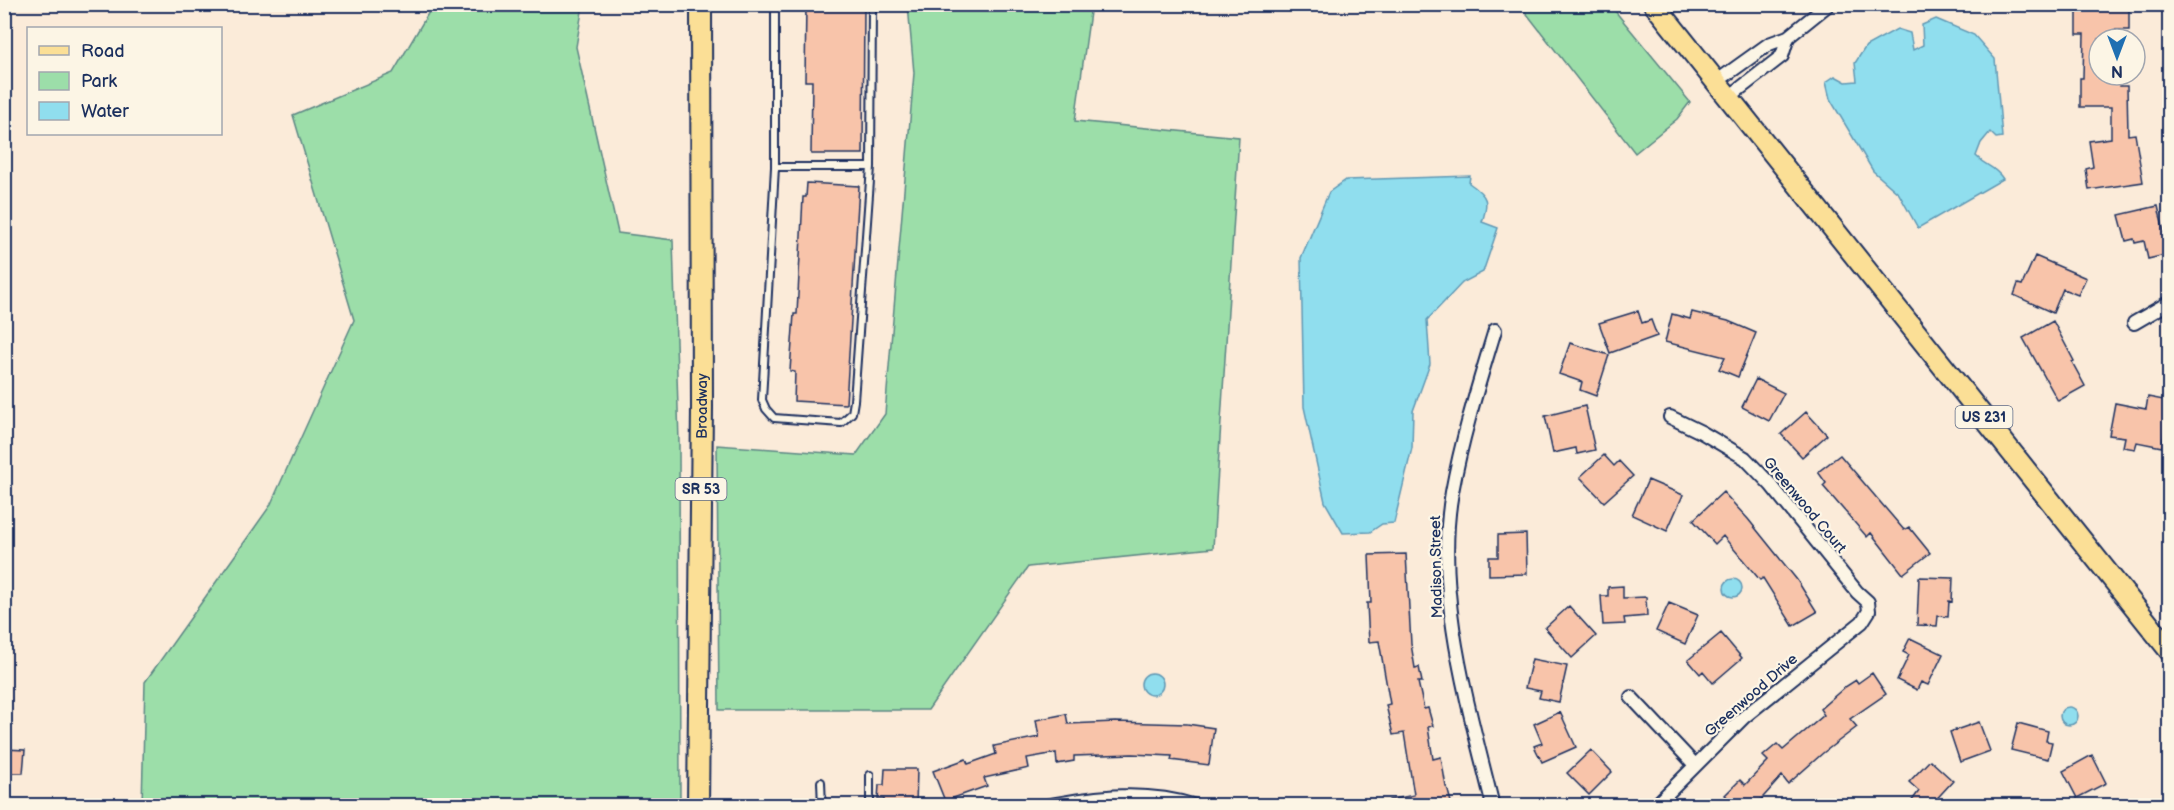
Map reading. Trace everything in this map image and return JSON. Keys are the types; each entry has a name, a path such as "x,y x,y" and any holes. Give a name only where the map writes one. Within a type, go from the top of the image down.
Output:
{"main road":[{"name":"Broadway","path":"698,806 702,419 701,4"},
{"name":"US 231","path":"1654,4 2169,651"}],"street":[{"path":"1716,82 1769,44 1788,37 1829,4"},
{"path":"1729,98 1782,56 1788,37"},
{"path":"2134,323 2169,302"},
{"name":"Madison Street","path":"1493,806 1454,642 1448,545 1451,494 1470,415 1495,330"},
{"name":"Greenwood Court","path":"1670,417 1745,458 1771,485 1868,602 1869,611"},
{"name":"Greenwood Drive","path":"1655,806 1744,717 1862,622 1869,611"},
{"path":"1631,697 1695,765"},
{"path":"1046,806 1111,796 1143,796 1196,806"}],"lane":[{"path":"776,4 775,167 762,400 774,418 842,423 852,413 854,401 871,167 872,4"},
{"path":"775,167 871,167"},
{"path":"870,775 870,806"},
{"path":"822,782 822,806"}],"green space":[{"path":"433,5 583,5 576,47 618,233 673,240 679,442 680,805 142,805 145,682 270,506 354,320 293,115 393,73"},
{"path":"908,5 1091,5 1075,121 1239,137 1213,548 1028,567 928,710 719,710 717,445 856,455 885,414 914,73"},
{"path":"1520,5 1610,5 1690,102 1677,119 1635,153"}],"water":[{"path":"1936,19 1974,35 1995,59 2002,137 1996,138 1990,132 1981,143 1976,156 1997,171 2003,179 1918,228 1899,194 1873,171 1830,99 1826,82 1835,76 1846,82 1857,81 1855,63 1866,46 1897,29 1910,33 1913,50 1923,45 1922,25"},
{"path":"1470,176 1469,183 1480,192 1485,200 1486,209 1482,222 1498,228 1483,272 1462,283 1427,320 1430,364 1413,411 1412,448 1394,523 1382,524 1370,532 1343,533 1325,502 1304,407 1301,258 1329,192 1346,180"},
{"path":"1733,579 1739,582 1742,588 1739,594 1733,597 1727,594 1724,588 1727,582"},
{"path":"1152,673 1160,676 1163,684 1160,692 1152,695 1144,692 1141,684 1144,676"},
{"path":"2065,707 2073,707 2078,712 2076,723 2065,725 2060,720 2060,712"}],"building":[{"path":"806,4 864,4 863,154 811,154 812,81 805,81"},
{"path":"2077,8 2129,8 2129,27 2087,27 2087,87 2127,87 2128,135 2135,134 2143,182 2089,190 2086,169 2093,167 2089,141 2111,138 2111,107 2080,107 2084,34 2077,34"},
{"path":"807,183 859,186 846,404 794,401 795,372 790,371 794,314 797,314 803,197 806,197"},
{"path":"2158,206 2169,254 2148,259 2144,241 2135,243 2134,239 2126,241 2119,215"},
{"path":"2035,256 2086,278 2078,295 2063,289 2053,313 2014,295 2018,284 2022,285"},
{"path":"1638,311 1642,323 1651,320 1657,336 1610,353 1599,323"},
{"path":"1692,312 1728,321 1756,333 1738,377 1719,369 1725,357 1665,342 1672,314 1690,319"},
{"path":"2053,321 2085,386 2058,401 2023,338"},
{"path":"1570,343 1609,355 1596,396 1580,390 1582,382 1559,374"},
{"path":"1756,379 1784,393 1769,421 1742,407"},
{"path":"2148,397 2169,401 2162,447 2137,442 2135,449 2123,447 2125,437 2109,435 2115,403 2146,409"},
{"path":"1585,406 1595,450 1577,454 1576,448 1553,453 1545,416"},
{"path":"1806,412 1827,435 1802,457 1781,434"},
{"path":"1604,455 1614,466 1619,461 1633,476 1604,502 1580,477"},
{"path":"1840,455 1904,530 1909,527 1930,553 1903,574 1871,533 1867,537 1823,486 1826,483 1818,472"},
{"path":"1648,480 1683,495 1667,531 1632,515"},
{"path":"1723,492 1797,580 1817,612 1793,626 1763,578 1760,580 1723,536 1715,544 1693,520"},
{"path":"1526,534 1527,574 1489,575 1489,557 1498,557 1498,535"},
{"path":"1406,554 1411,644 1415,668 1419,667 1422,682 1418,682 1424,709 1428,708 1433,726 1428,727 1433,759 1441,757 1452,806 1389,806 1389,800 1414,795 1404,733 1393,735 1386,705 1390,704 1379,641 1369,642 1367,603 1371,603 1369,555"},
{"path":"1919,577 1953,578 1952,602 1949,601 1948,617 1938,616 1937,626 1917,625"},
{"path":"1623,586 1623,598 1646,597 1647,616 1624,618 1625,624 1603,625 1601,596 1608,596 1608,587"},
{"path":"1669,603 1698,615 1685,644 1656,631"},
{"path":"1569,606 1596,636 1572,658 1545,628"},
{"path":"1721,633 1742,658 1713,683 1703,671 1700,674 1688,660"},
{"path":"1910,638 1943,654 1928,685 1921,682 1917,690 1897,680 1909,655 1903,652"},
{"path":"1532,659 1567,666 1559,702 1539,698 1541,691 1525,688"},
{"path":"1872,673 1886,694 1850,719 1857,727 1788,784 1782,776 1755,806 1737,806 1725,795 1740,780 1745,785 1768,761 1763,756 1777,744 1783,750 1824,715 1820,709 1845,687 1856,680 1858,683"},
{"path":"1560,712 1576,747 1542,762 1534,746 1542,743 1534,724"},
{"path":"1066,714 1068,724 1115,722 1187,724 1214,728 1209,765 1171,760 1172,756 1132,754 1074,756 1074,761 1057,764 1056,753 1027,758 1029,768 984,778 987,786 945,801 933,771 966,759 968,764 996,754 994,746 1039,737 1036,720"},
{"path":"1979,722 1990,751 1960,762 1950,732"},
{"path":"2018,723 2048,731 2046,741 2052,742 2048,759 2011,750"},
{"path":"4,749 25,750 23,773 4,773"},
{"path":"1591,750 1612,772 1589,795 1567,773"},
{"path":"2092,755 2106,783 2077,798 2063,771"},
{"path":"1930,760 1953,781 1930,806 1908,806 1919,791 1909,782"},
{"path":"885,769 917,769 916,806 884,806 884,799 878,799 879,785 884,785"}]}
